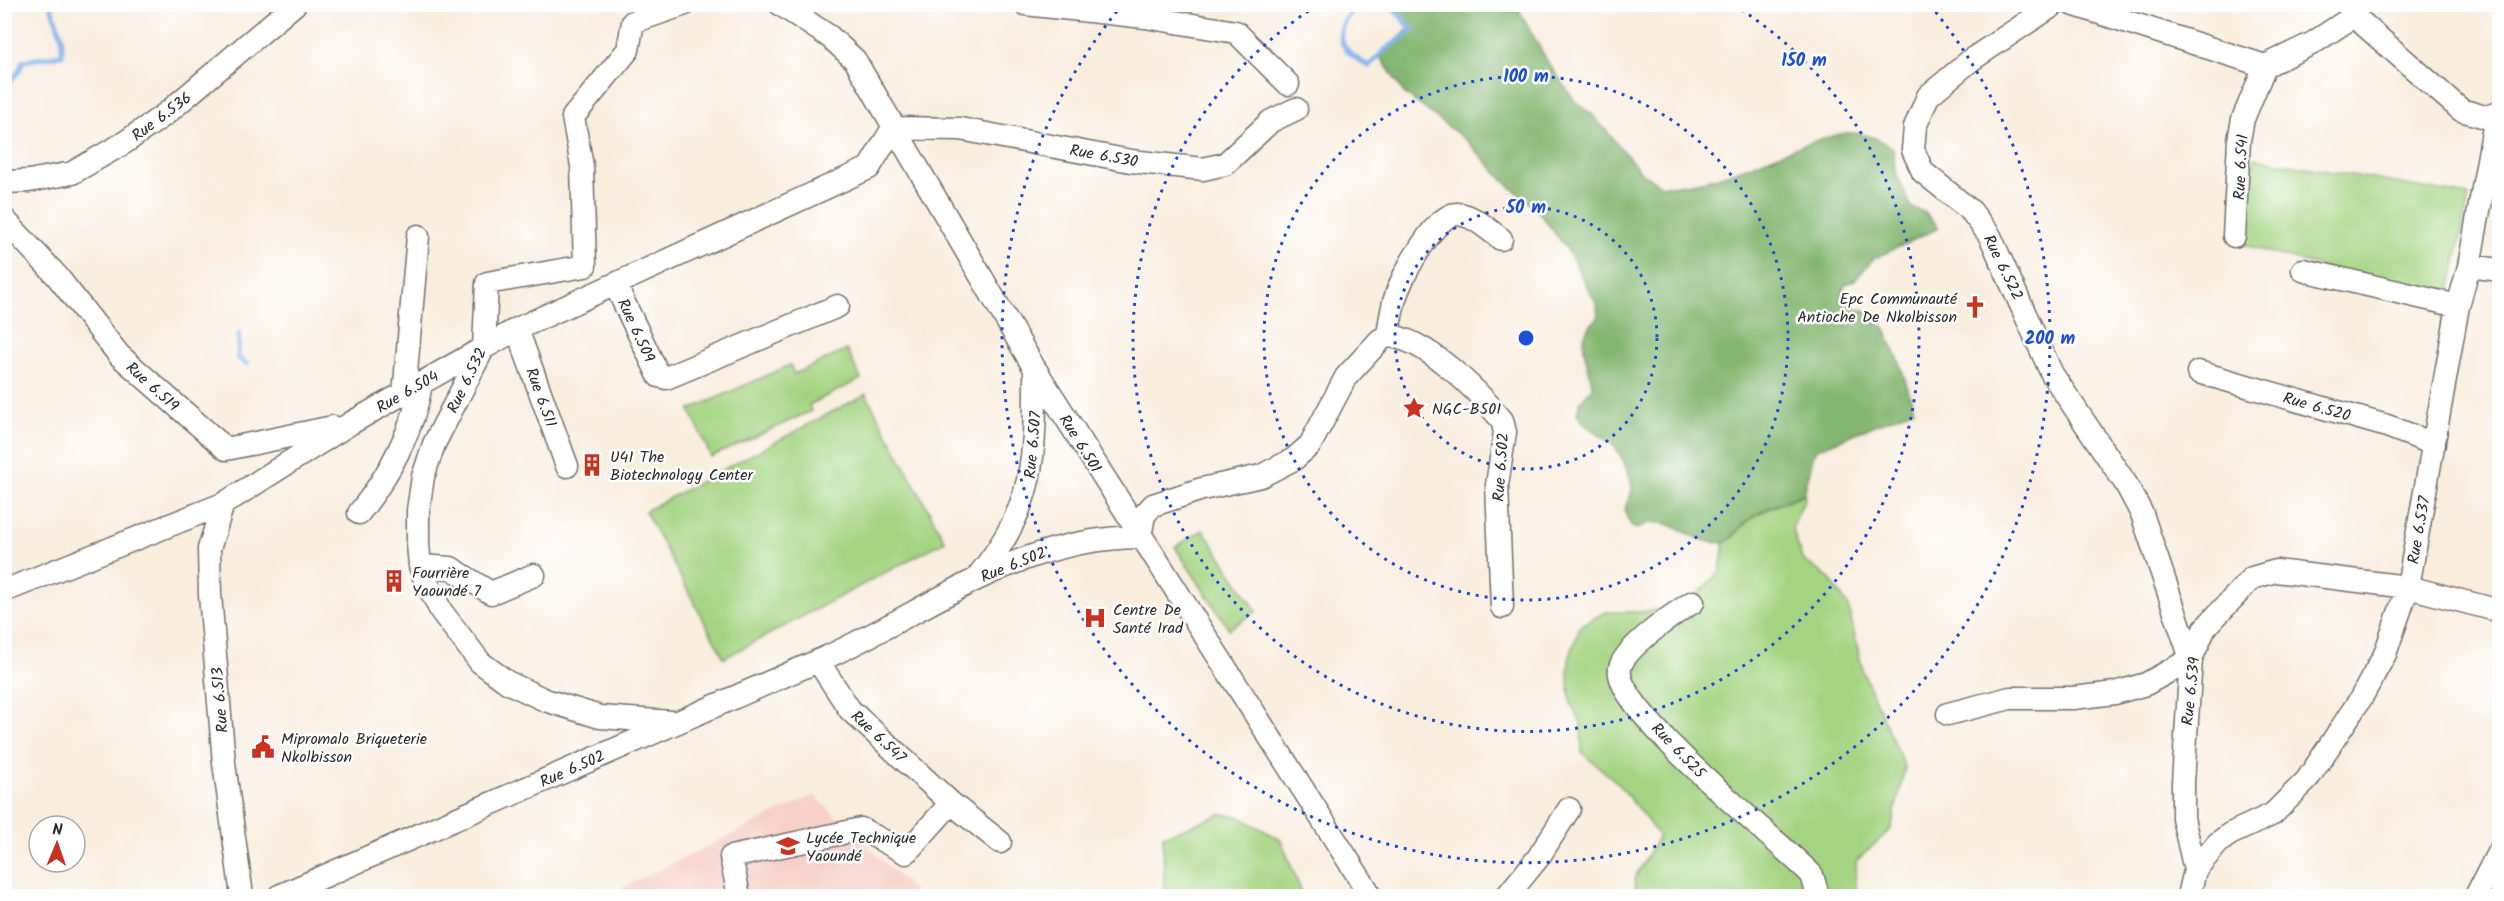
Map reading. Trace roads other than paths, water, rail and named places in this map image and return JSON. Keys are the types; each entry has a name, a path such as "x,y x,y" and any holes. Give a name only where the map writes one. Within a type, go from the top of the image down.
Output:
{"street":[{"name":"Rue 6.536","path":"4,182 29,181 72,173 124,143 167,112 295,4"},
{"name":"Rue 6.532","path":"679,722 600,717 545,700 507,682 480,662 441,611 420,566 418,510 423,477 434,444 484,347 487,284 585,266 582,166 573,117 628,50 633,22 685,4"},
{"name":"Rue 6.501","path":"780,4 830,36 855,60 1035,369 1371,897"},
{"path":"1024,4 1145,16 1236,32 1288,84"},
{"name":"Rue 6.522","path":"2055,4 1971,60 1928,96 1915,127 1913,150 1923,172 1971,211 1990,236 2052,374 2126,484 2142,514 2191,659"},
{"path":"2072,4 2265,66 2313,42 2360,10 2461,110 2485,117 2499,114"},
{"name":"Rue 6.541","path":"2234,236 2239,140 2243,119 2265,66"},
{"name":"Rue 6.530","path":"893,128 960,129 1131,161 1203,169 1225,164 1271,121 1296,109"},
{"name":"Rue 6.537","path":"2195,870 2218,843 2230,834 2273,814 2307,780 2361,698 2385,654 2408,587 2458,306 2469,266 2490,150 2499,114"},
{"name":"Rue 6.504","path":"4,591 223,504 351,423 517,329 868,168 893,128"},
{"path":"1140,537 1144,515 1153,505 1202,489 1261,476 1294,459 1310,445 1347,377 1380,340 1388,336 1399,288 1419,249 1443,218 1456,214 1468,216 1501,239"},
{"name":"Rue 6.519","path":"4,219 57,276 119,355 226,449 247,447 351,423"},
{"path":"359,513 404,438 417,406 412,389 418,236"},
{"path":"2469,266 2499,270"},
{"path":"2303,270 2458,306"},
{"name":"Rue 6.509","path":"615,284 659,376 670,377 838,306"},
{"name":"Rue 6.511","path":"517,329 567,466"},
{"name":"Rue 6.502","path":"1388,336 1414,342 1436,357 1502,420 1505,432 1497,485 1502,607"},
{"name":"Rue 6.507","path":"976,578 993,557 1019,511 1029,485 1035,425 1035,369"},
{"name":"Rue 6.520","path":"2198,372 2387,426 2434,444"},
{"name":"Rue 6.513","path":"223,504 209,549 210,596 224,763 242,897"},
{"name":"Rue 6.502","path":"279,897 860,642 976,578 1010,562 1054,548 1105,537 1140,537"},
{"path":"420,566 451,568 491,593 534,575"},
{"name":"Rue 6.539","path":"2189,897 2195,870 2183,818 2183,782 2191,659 2205,628 2252,578 2259,574 2276,571 2408,587 2499,611"},
{"name":"Rue 6.525","path":"1693,602 1624,657 1619,671 1622,684 1636,706 1678,752 1812,875 1818,897"},
{"path":"1948,714 2010,698 2073,698 2115,693 2146,684 2191,659"},
{"name":"Rue 6.547","path":"818,661 850,710 951,803 1000,842"},
{"path":"739,897 731,858 861,829 906,853 951,803"},
{"path":"1507,897 1538,858 1569,809"},
{"path":"2476,897 2499,849"}],"waterway":[{"path":"4,89 19,71 23,61 62,55 62,37 50,4"},
{"path":"1357,4 1343,23 1341,39 1350,53 1369,66 1385,50 1413,30 1390,4"},
{"path":"239,333 238,358 247,364"}],"place":[{"name":"Epc Communauté Antioche De Nkolbisson","path":"1975,307"},
{"name":"NGC-B501","path":"1414,408"},
{"name":"U41 The Biotechnology Center","path":"592,465"},
{"name":"Fourrière Yaoundé 7","path":"394,581"},
{"name":"Centre De Santé Irad","path":"1095,618"},
{"name":"Mipromalo Briqueterie Nkolbisson","path":"263,747"},
{"name":"Lycée Technique Yaoundé","path":"788,846"}]}
